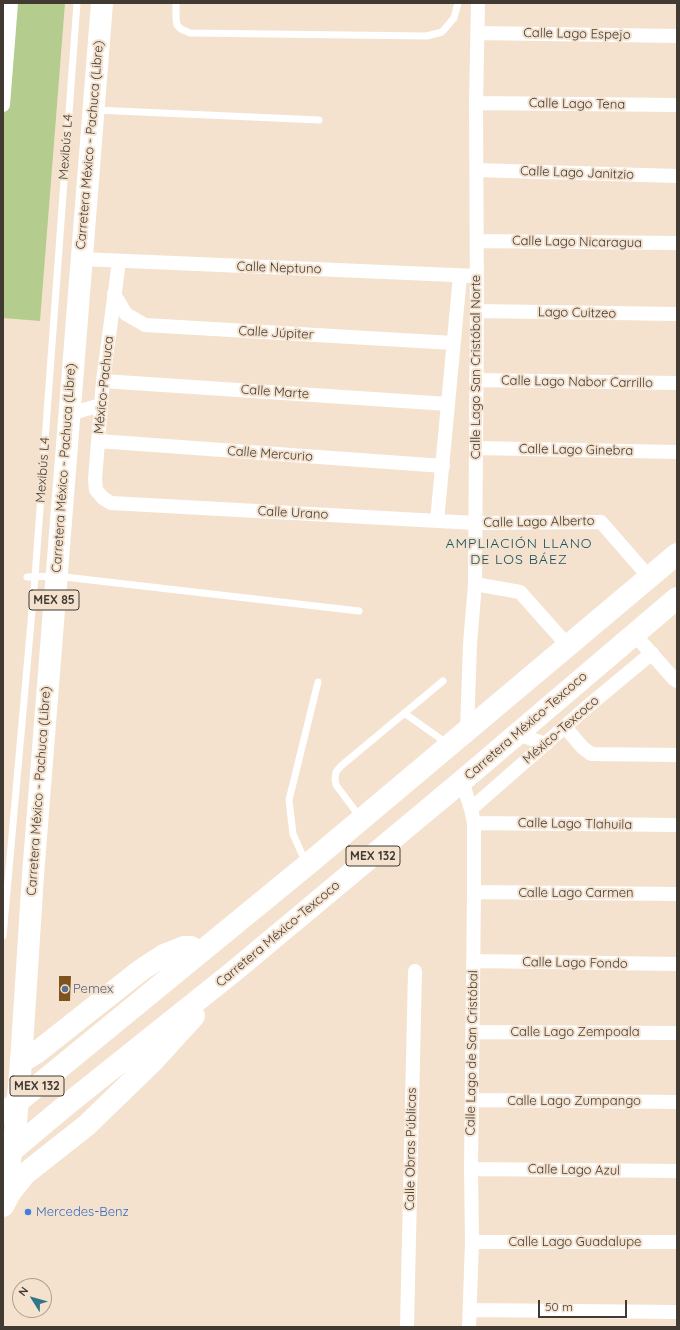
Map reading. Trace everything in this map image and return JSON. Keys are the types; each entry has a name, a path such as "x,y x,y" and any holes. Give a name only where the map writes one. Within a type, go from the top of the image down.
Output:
{"main road":[{"name":"Carretera México - Pachuca (Libre)","path":"3,1196 15,1134 21,1062 33,875 46,576 69,414 102,3"},
{"name":"MEX 132","path":"3,1114 307,865 677,554"},
{"name":"Carretera México-Texcoco","path":"3,1158 220,982 462,781 677,598"},
{"path":"21,1062 36,1053 158,958 184,947 191,947 200,952"},
{"path":"3,1206 17,1183 25,1174 86,1125 154,1061 183,1030 220,982"}],"street":[{"path":"3,105 11,3"},
{"name":"Calle Lago San Cristóbal Norte","path":"467,731 474,584 475,523 477,311 476,103 478,3"},
{"name":"Calle Lago Espejo","path":"477,33 677,36"},
{"name":"Calle Lago Tena","path":"476,103 677,105"},
{"name":"Calle Lago Janitzio","path":"476,170 677,176"},
{"name":"Calle Lago Nicaragua","path":"477,241 677,243"},
{"name":"Calle Neptuno","path":"81,259 477,276"},
{"name":"México-Pachuca","path":"111,503 103,498 96,490 94,479 103,381 119,261"},
{"name":"Calle Lago San Cristóbal Norte","path":"437,521 460,276"},
{"name":"Calle Júpiter","path":"114,294 126,314 145,325 453,344"},
{"name":"Lago Cuitzeo","path":"477,311 677,314"},
{"name":"Calle Lago Nabor Carrillo","path":"476,380 677,383"},
{"name":"Calle Marte","path":"103,381 448,404"},
{"path":"69,414 101,405"},
{"name":"Calle Mercurio","path":"98,441 443,466"},
{"name":"Calle Lago Ginebra","path":"476,448 677,452"},
{"name":"Calle Urano","path":"111,503 475,523"},
{"name":"Calle Lago Alberto","path":"475,523 601,522 649,577"},
{"path":"474,584 520,592 568,646"},
{"path":"634,634 677,681"},
{"name":"México-Texcoco","path":"473,816 546,744 587,707 652,653"},
{"path":"569,689 587,707"},
{"path":"566,727 582,747 592,754 677,755"},
{"path":"518,734 546,744"},
{"name":"Calle Lago de San Cristóbal","path":"462,781 473,816 474,892 471,1169 472,1242 471,1310 469,1327"},
{"name":"Calle Lago Tlahuila","path":"473,816 677,825"},
{"name":"Calle Lago Carmen","path":"474,892 677,894"},
{"name":"Calle Lago Fondo","path":"474,961 677,964"},
{"name":"Calle Obras Públicas","path":"407,1327 415,971"},
{"name":"Calle Lago Zempoala","path":"473,1032 677,1033"},
{"name":"Calle Lago Zumpango","path":"472,1100 677,1102"},
{"name":"Calle Lago Azul","path":"471,1169 677,1171"},
{"name":"Calle Lago Guadalupe","path":"472,1242 677,1242"},
{"path":"471,1310 677,1312"}],"lane":[{"name":"Mexibús L4","path":"3,936 46,576 77,3"},
{"path":"176,3 177,25 181,29 190,33 427,36 442,32 454,18 458,3"},
{"path":"93,110 319,120"},
{"path":"27,577 46,576 358,611"},
{"path":"362,819 336,785 334,779 336,772 341,766 443,681"},
{"path":"307,865 293,834 289,800 318,682"},
{"path":"404,713 450,746"}],"green space":[{"path":"10,3 65,3 40,321 3,318 3,93"}],"building":[{"name":"Pemex","path":"59,976 71,976 70,1001 59,1001"}],"place":[{"name":"Pemex","path":"65,989"},
{"name":"Mercedes-Benz","path":"28,1212"}],"district":[{"name":"AMPLIACIÓN LLANO DE LOS BÁEZ","path":"519,552"}]}
